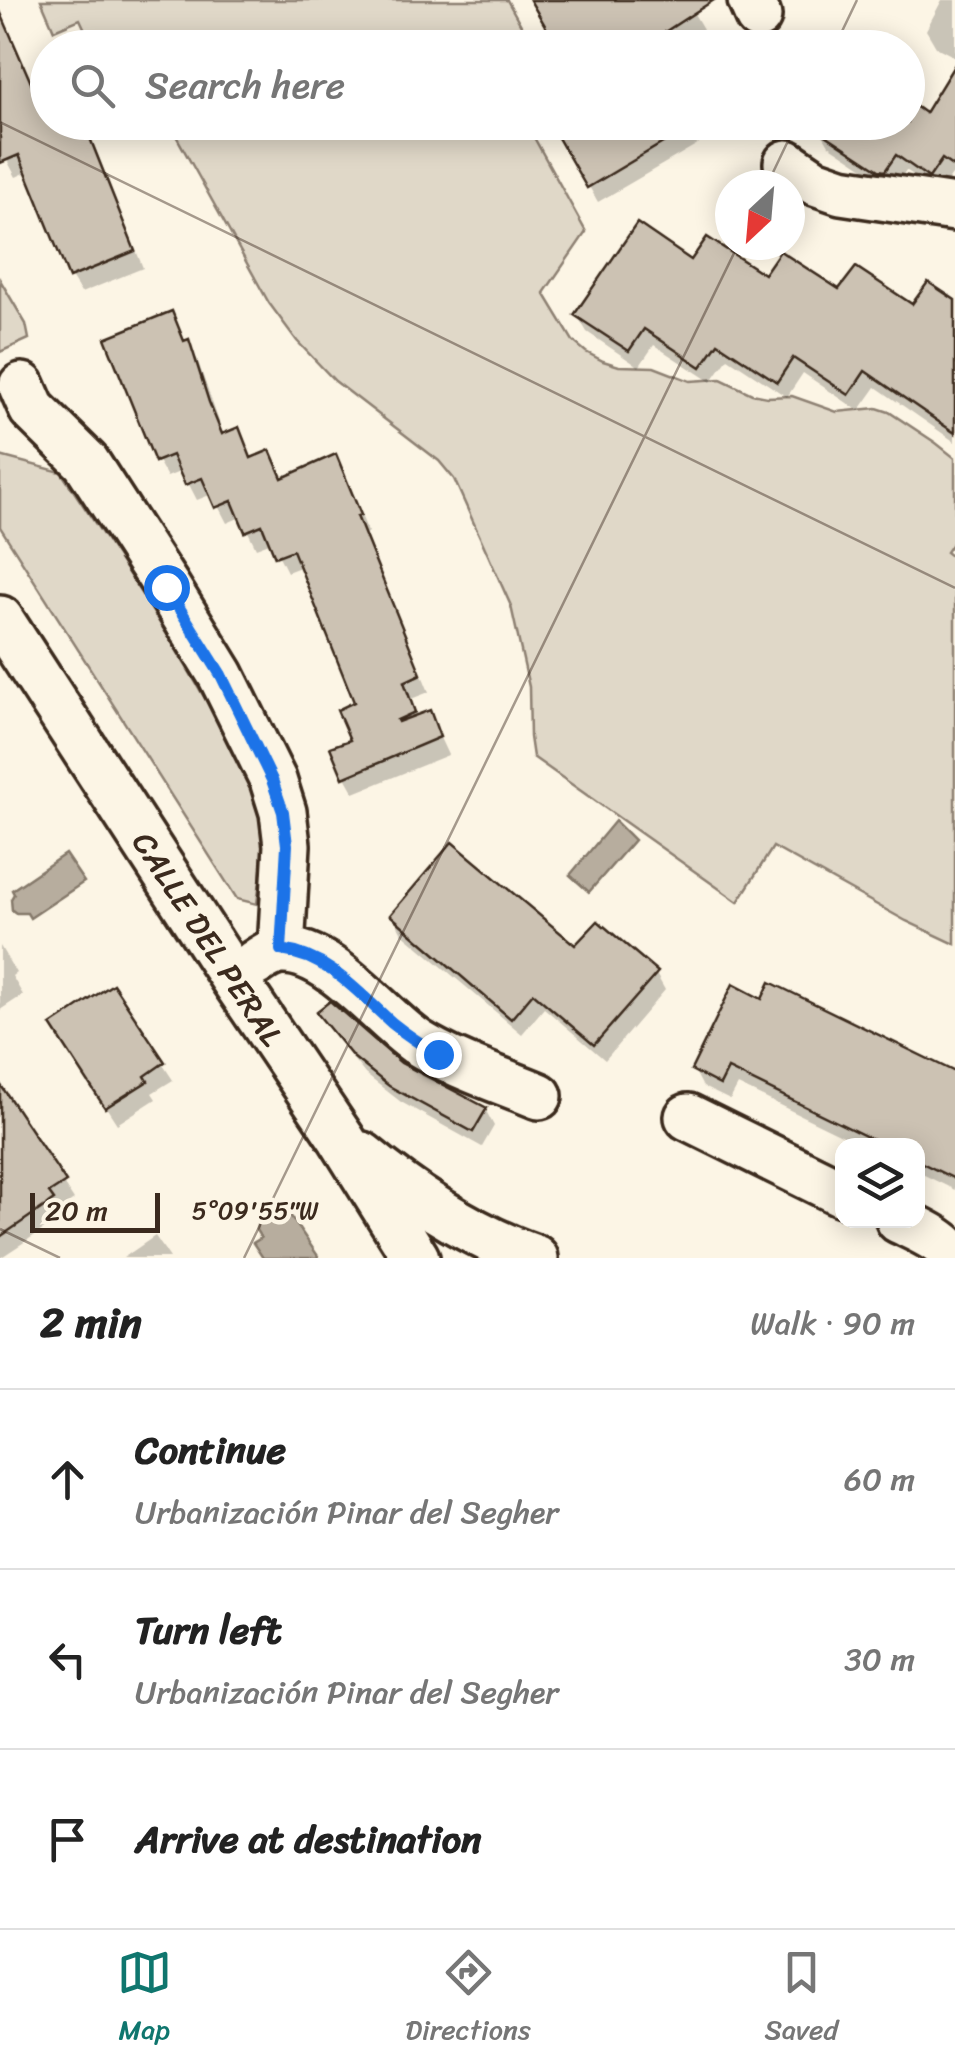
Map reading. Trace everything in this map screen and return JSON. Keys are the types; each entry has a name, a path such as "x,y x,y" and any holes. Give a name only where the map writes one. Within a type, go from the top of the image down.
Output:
{"street":[{"path":"786,163 815,182 840,191 955,208"},
{"path":"22,386 32,409 86,462 166,587 221,675 272,780 283,812 287,845 281,950"},
{"name":"CALLE DEL PERAL","path":"0,620 416,1258"},
{"path":"233,978 268,954 281,950 297,952 348,982 405,1032 438,1054 538,1096"},
{"path":"688,1117 835,1190"},
{"path":"341,1138 384,1174 502,1254"},
{"path":"914,1228 955,1258"}],"shaded area":[{"path":"41,0 507,0 522,27 85,30 80,19 54,30"},
{"path":"178,140 535,140 586,232 544,293 573,341 586,352 619,366 654,367 690,381 721,379 752,394 792,396 837,412 877,408 889,412 955,458 955,539 946,552 955,559 955,944 773,847 738,902 533,757 529,687 511,606 454,479 439,461 335,381 297,341 269,303"},
{"path":"0,280 26,324 29,339 0,352"},
{"path":"0,456 61,472 150,607 219,722 259,811 263,848 257,904 237,899 0,527"},
{"path":"615,821 634,840 589,892 570,875"},
{"path":"65,854 84,882 30,918 27,913 12,910 12,890"},
{"path":"275,1208 288,1212 317,1258 263,1258 253,1243 261,1238 256,1230 259,1218"}],"building":[{"path":"530,0 714,0 668,30 548,30"},
{"path":"0,11 30,80 30,140 91,140 135,251 69,278 19,155 0,163"},
{"path":"955,64 955,168 942,159 929,178 896,155 885,171 879,170 833,140 925,140 925,113"},
{"path":"559,140 668,140 587,188"},
{"path":"637,223 691,260 707,237 715,242 715,260 742,260 764,274 774,260 794,260 839,289 856,267 912,304 928,282 955,300 955,433 865,371 849,395 793,358 777,382 718,343 701,367 644,329 629,351 574,315"},
{"path":"172,311 184,341 189,339 222,434 239,427 251,458 270,450 282,478 336,454 421,674 404,682 415,712 397,720 430,710 440,737 343,778 330,747 350,740 337,710 354,702 293,550 275,557 262,525 245,532 232,501 215,508 202,478 185,485 172,455 155,462 105,338"},
{"path":"452,842 575,945 598,921 658,972 594,1045 533,993 511,1019 390,915"},
{"path":"770,982 955,1072 955,1179 925,1164 925,1138 870,1138 728,1069 720,1085 691,1070 733,984 762,999"},
{"path":"113,984 165,1062 145,1076 148,1081 105,1108 51,1025"},
{"path":"330,1001 401,1063 487,1108 473,1132 389,1086 353,1057 316,1012"},
{"path":"0,1084 66,1182 49,1193 54,1200 0,1237"}],"route":[{"path":"166,587 221,675 272,780 283,812 287,845 281,950 314,959 348,982 395,1025 438,1054"}]}
